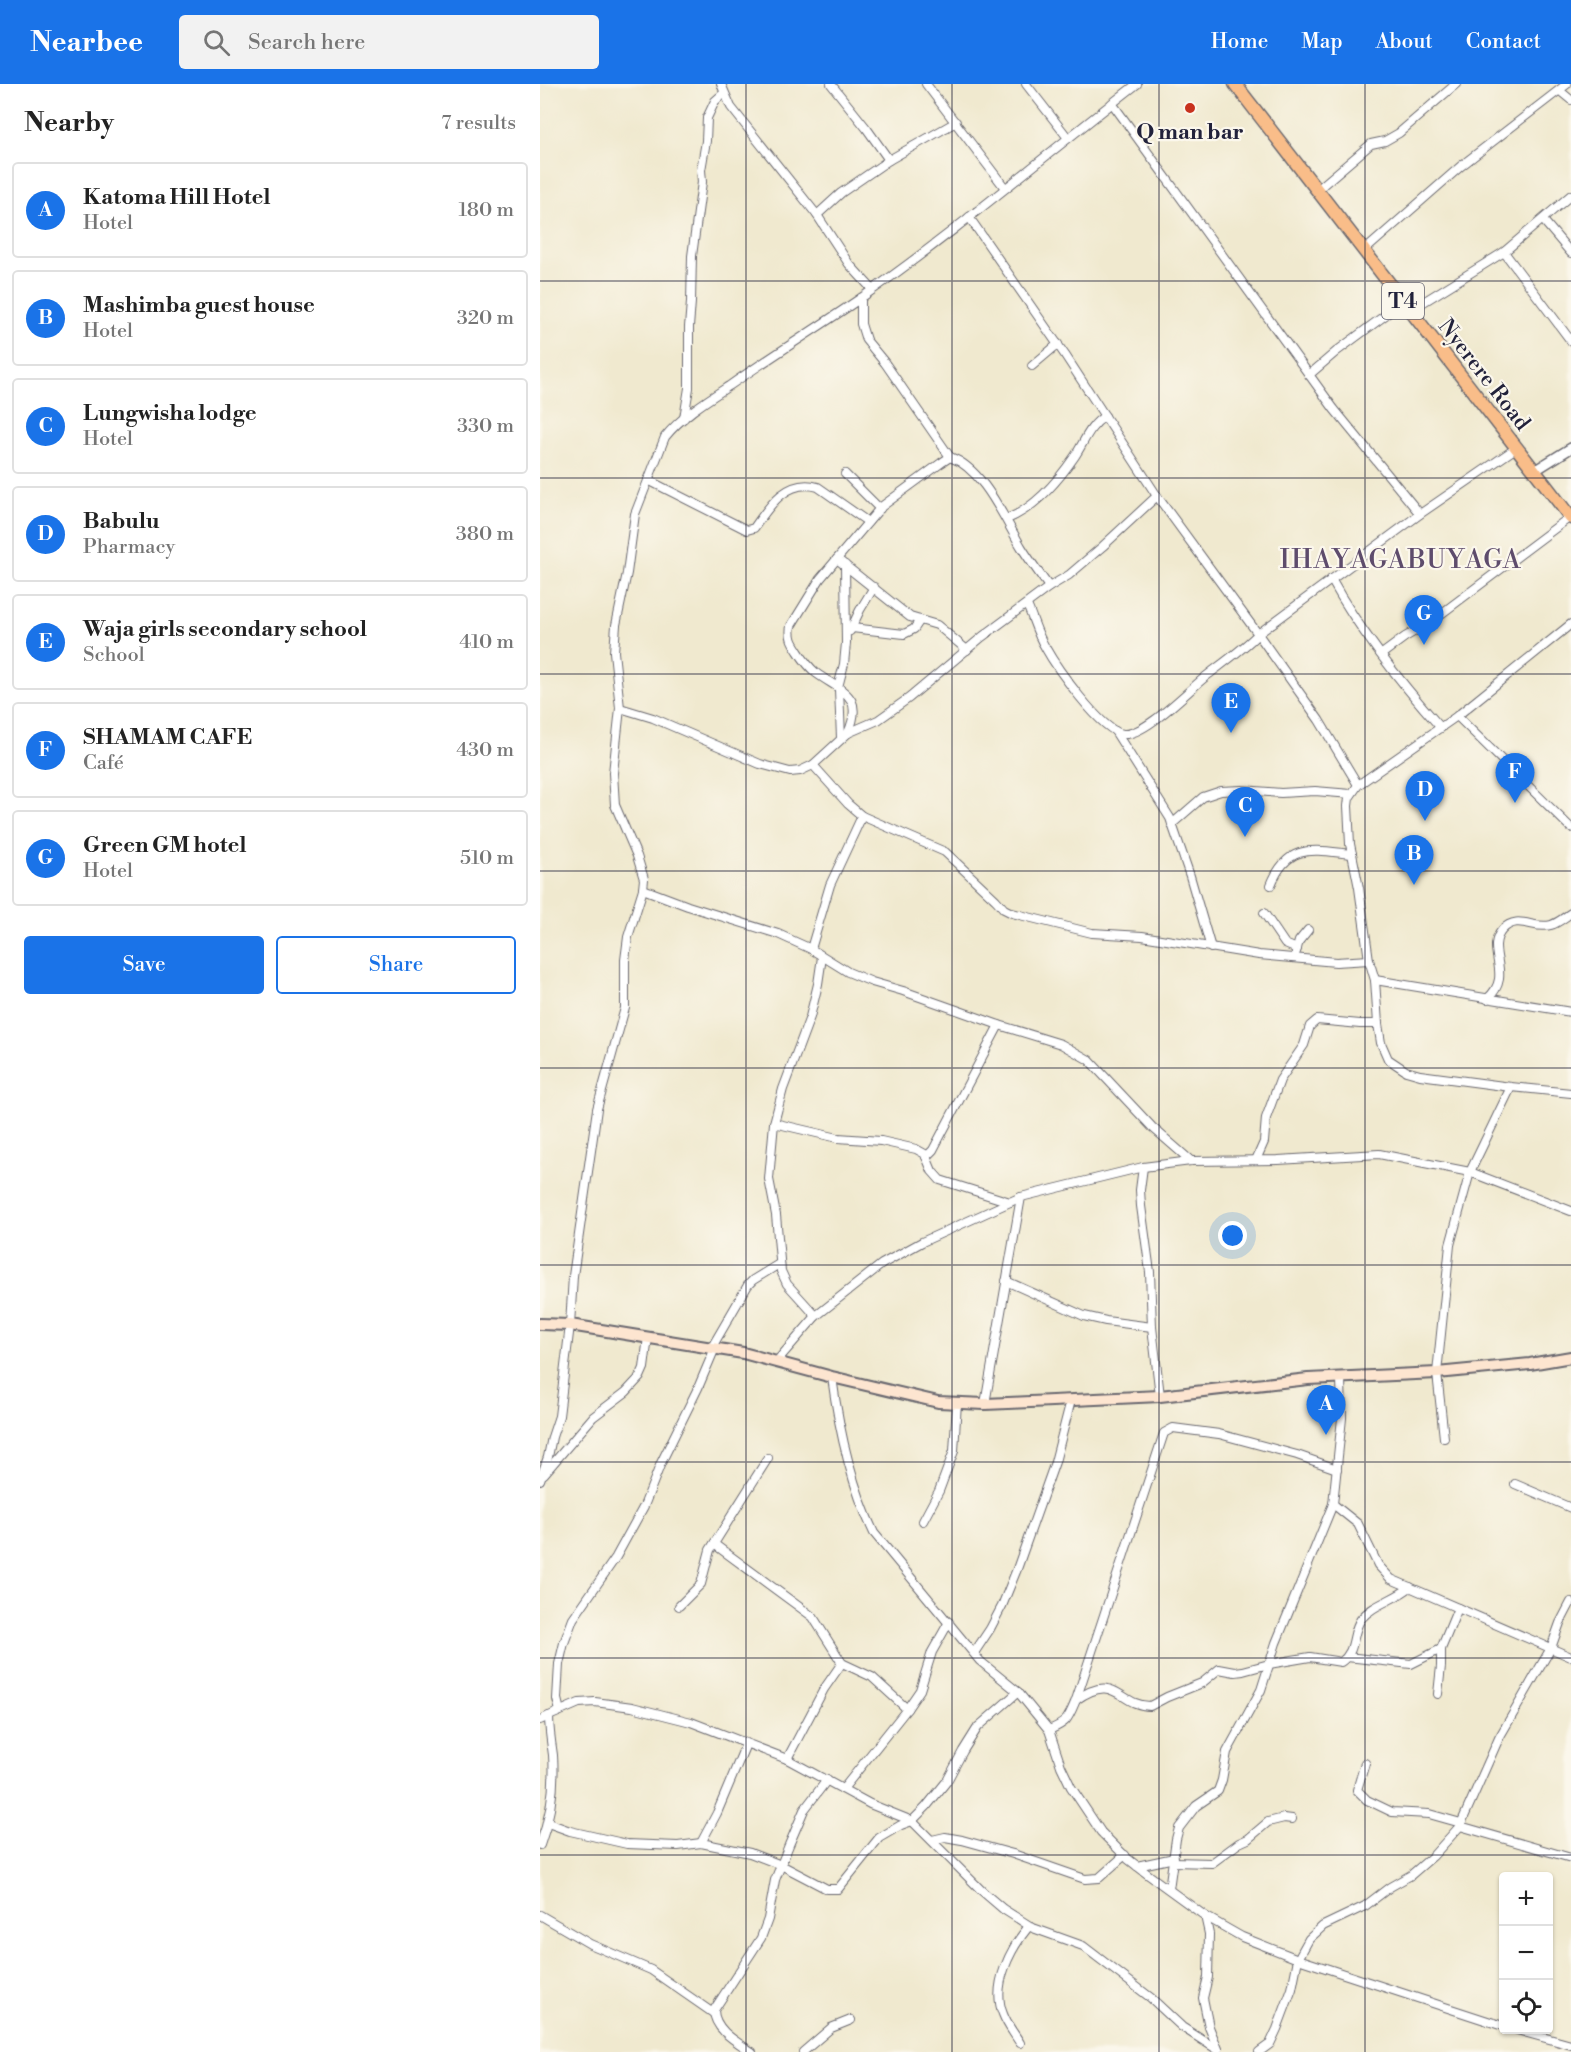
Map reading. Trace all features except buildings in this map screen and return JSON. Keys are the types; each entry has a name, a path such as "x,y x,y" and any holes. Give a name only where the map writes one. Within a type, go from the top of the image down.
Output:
{"highway":[{"name":"Nyerere Road","path":"1235,84 1570,518"}],"main road":[{"path":"540,1324 570,1325 713,1347 938,1402 985,1404 1160,1396 1308,1379 1437,1373 1530,1364 1571,1357"}],"street":[{"path":"721,84 731,107 817,215 849,264 872,289"},
{"path":"831,84 889,160"},
{"path":"926,84 1005,188"},
{"path":"1026,84 1068,138"},
{"path":"541,1478 549,1457 552,1437 559,1416 570,1325 573,1276 597,1109 625,1008 625,960 628,937 643,889 644,879 637,856 613,798 613,773 620,708 614,652 616,625 627,573 635,514 666,437 684,418 779,351 861,298 969,217 1137,84"},
{"path":"1317,190 1371,144 1385,141 1399,133 1456,84"},
{"path":"1364,251 1461,166 1567,84"},
{"path":"1560,91 1571,100"},
{"path":"684,418 689,388 692,256 702,182 701,170 707,118 715,102 724,93"},
{"path":"1112,103 1359,442 1420,514"},
{"path":"817,215 841,193 889,160 956,122"},
{"path":"1309,375 1337,351 1406,307 1504,252 1571,195"},
{"path":"969,217 1058,344 1157,496 1319,720 1358,785"},
{"path":"1543,220 1571,253"},
{"path":"1504,252 1571,341"},
{"path":"861,298 861,324 866,340 885,363 950,457 960,460 981,482 1049,587"},
{"path":"1032,366 1058,344"},
{"path":"1007,519 1018,515 1046,492 1073,458 1090,429 1105,416"},
{"path":"1114,731 1130,733 1148,724 1243,649 1258,634 1331,579 1516,448"},
{"path":"1534,471 1571,448"},
{"path":"620,708 653,718 760,764 790,772 800,771 813,765 844,735 854,717 855,708 850,699 838,688 809,667 789,634 791,626 837,559 880,508 950,457"},
{"path":"845,474 880,508"},
{"path":"648,480 747,530 754,528 777,496 787,490 808,484 818,487 868,522"},
{"path":"844,735 878,720 903,703 967,650 1049,587 1069,575 1157,496"},
{"path":"1382,654 1570,518"},
{"path":"837,559 910,617 937,625 967,650"},
{"path":"844,735 838,688 845,655 845,565"},
{"path":"1331,579 1349,612 1412,696 1441,728"},
{"path":"846,637 874,587"},
{"path":"1027,604 1046,648 1089,708 1114,731 1170,818 1211,948"},
{"path":"852,628 904,634 914,629 920,620"},
{"path":"1571,624 1458,716 1358,785 1351,794 1348,806 1369,960 1375,980 1381,1043 1388,1059 1406,1071 1420,1075 1571,1093"},
{"path":"1458,716 1571,828"},
{"path":"813,765 862,816 945,852 1004,909 1012,913 1092,933 1142,936 1295,959 1336,962 1369,960"},
{"path":"1172,824 1203,797 1221,791 1281,793 1315,791 1351,794"},
{"path":"811,949 830,885 862,816"},
{"path":"1271,885 1280,866 1296,853 1326,851 1353,854"},
{"path":"643,889 688,906 752,925 811,949 848,972 872,982 1061,1044 1089,1060 1152,1127 1191,1161"},
{"path":"1264,913 1285,944 1297,949"},
{"path":"1486,999 1493,994 1501,979 1497,948 1503,929 1520,921 1542,926 1552,925 1571,913"},
{"path":"1295,959 1299,941 1308,930"},
{"path":"816,1316 787,1284 779,1264 776,1215 769,1179 774,1123 783,1089 810,1017 822,957"},
{"path":"1375,980 1571,1012"},
{"path":"1256,1160 1264,1142 1266,1118 1280,1080 1304,1045 1312,1022 1317,1020 1378,1024"},
{"path":"927,1157 933,1150 999,1025"},
{"path":"1444,1438 1437,1373 1450,1245 1470,1172 1510,1087"},
{"path":"774,1123 837,1138 881,1140 916,1149 927,1157 932,1171 940,1180 1010,1202"},
{"path":"776,1362 816,1316 882,1264 922,1242 1021,1197 1143,1167 1191,1161 1379,1154 1470,1172 1571,1211"},
{"path":"1143,1167 1140,1190 1141,1206 1150,1272 1152,1327 1160,1396"},
{"path":"985,1404 1021,1197"},
{"path":"560,1711 557,1699 560,1664 564,1643 573,1619 616,1557 644,1506 661,1463 698,1388 713,1347 748,1286 753,1280 779,1264"},
{"path":"1006,1281 1084,1316 1152,1327"},
{"path":"541,1478 589,1422 626,1392 640,1377 644,1368 648,1336"},
{"path":"832,1377 847,1460 874,1533 980,1661 1018,1692 1049,1730 1071,1787 1101,1832 1137,1866 1205,1916 1242,1937 1298,1959 1499,2025"},
{"path":"1169,1889 1177,1834 1196,1806 1218,1791 1227,1752 1261,1690 1276,1643 1332,1504 1342,1418 1341,1377"},
{"path":"974,1653 994,1621 1017,1569 1055,1462 1071,1400"},
{"path":"923,1521 939,1491 954,1451 957,1402"},
{"path":"1049,1730 1060,1726 1068,1718 1076,1700 1164,1432 1173,1428 1219,1434 1297,1455 1337,1469"},
{"path":"679,1606 702,1584 710,1550 768,1458"},
{"path":"1515,1484 1571,1508"},
{"path":"1332,1504 1358,1524 1378,1565 1391,1579 1571,1657"},
{"path":"714,1544 813,1617 842,1663 872,1677 907,1709"},
{"path":"1076,1700 1088,1692 1111,1689 1138,1704 1150,1707 1167,1697 1202,1683 1219,1669 1235,1672 1310,1657 1341,1662 1351,1653 1362,1618 1401,1595 1410,1587"},
{"path":"1259,2052 1270,2044 1277,2029 1292,1989 1298,1959 1309,1939 1329,1923 1365,1906 1411,1875 1433,1856 1461,1825 1499,1738 1551,1648 1571,1602"},
{"path":"1438,1694 1441,1649 1458,1608"},
{"path":"843,1789 920,1690 932,1652 949,1622"},
{"path":"1347,1657 1411,1664 1441,1649"},
{"path":"787,1758 824,1689 842,1663"},
{"path":"548,1824 627,1844 678,1846 701,1843 750,1853 782,1865 831,1891 838,1889 879,1838 912,1821 947,1781 978,1727 1018,1692"},
{"path":"540,1720 579,1703 632,1707 691,1722 787,1758 870,1804 912,1821 982,1892 1003,1909 1029,1926 1083,1946 1151,1998 1182,2027 1219,2051"},
{"path":"540,1845 548,1824 553,1768 549,1716"},
{"path":"701,1843 717,1814 746,1744"},
{"path":"1365,1763 1357,1790 1367,1800 1392,1812 1429,1814 1571,1858"},
{"path":"752,2052 727,2034 715,2019 714,2007 756,1947 765,1930 770,1912 771,1891 804,1810 827,1780"},
{"path":"1137,1866 1173,1860 1212,1863 1248,1839 1268,1822 1284,1818 1292,1819"},
{"path":"932,1840 945,1837 962,1840 1013,1854 1085,1879 1099,1878 1125,1855"},
{"path":"540,1915 590,1944 651,1970 713,2013"},
{"path":"1205,1916 1209,1934 1208,1977 1203,1998 1209,2027 1219,2051"},
{"path":"1020,2043 1008,2026 1002,2012 1001,1987 1008,1958 1029,1926"},
{"path":"803,2052 831,2028 850,2020"},
{"path":"1531,2034 1571,2045"}],"place":[{"name":"Q man bar","path":"1190,108"},
{"name":"Green GM hotel","path":"1424,645"},
{"name":"Waja girls secondary school","path":"1231,733"},
{"name":"SHAMAM CAFE","path":"1515,803"},
{"name":"Babulu","path":"1425,821"},
{"name":"Lungwisha lodge","path":"1245,837"},
{"name":"Mashimba guest house","path":"1414,885"},
{"name":"Katoma Hill Hotel","path":"1326,1435"}],"district":[{"name":"IHAYAGABUYAGA","path":"1401,559"}]}
